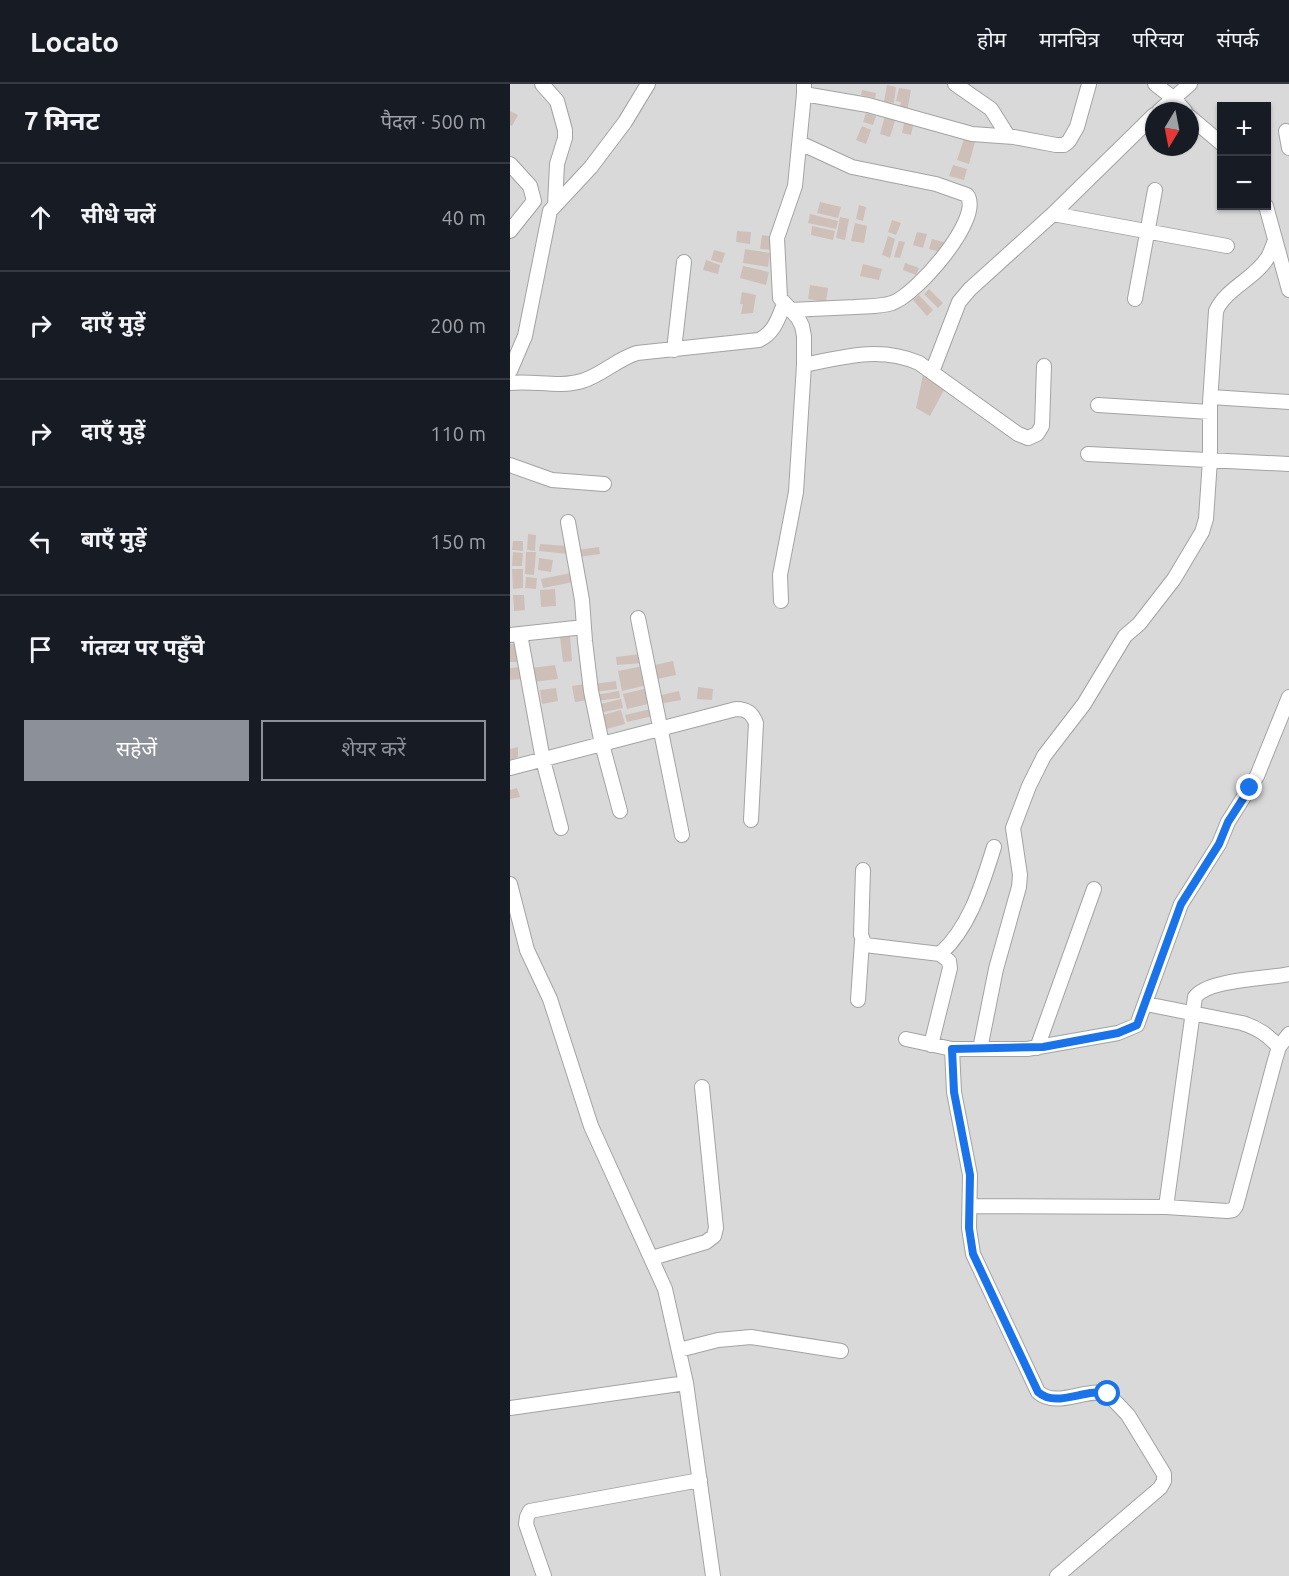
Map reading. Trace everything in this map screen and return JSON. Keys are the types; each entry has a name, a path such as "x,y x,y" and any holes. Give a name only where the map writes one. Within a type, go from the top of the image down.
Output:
{"street":[{"path":"542,84 560,108 565,138 557,164 555,205"},
{"path":"554,98 560,84"},
{"path":"510,371 525,336 550,211 591,167 625,122 648,84"},
{"path":"955,84 991,109 1008,136"},
{"path":"781,601 780,575 796,492 804,365 802,326 780,298 777,238 793,195 804,89 972,134 1008,136 1064,145 1077,127 1089,84"},
{"path":"1155,84 1177,102"},
{"path":"1169,102 1190,84"},
{"path":"932,372 959,302 970,289 1053,214 1145,124"},
{"path":"1199,125 1217,141"},
{"path":"1286,131 1289,148"},
{"path":"787,307 878,305 897,301 942,259 964,226 971,203 967,195 946,187 852,167 800,143"},
{"path":"510,164 530,186 534,201 510,231"},
{"path":"1135,299 1155,190"},
{"path":"1267,210 1289,290"},
{"path":"1053,214 1227,246"},
{"path":"980,1049 996,969 1019,887 1020,875 1013,838 1015,818 1049,749 1084,704 1125,636 1139,624 1174,579 1202,532 1206,519 1210,460 1210,412 1216,311 1223,300 1264,263 1275,240"},
{"path":"674,350 684,262"},
{"path":"510,383 580,382 629,356 759,340 767,336 787,307"},
{"path":"804,365 864,353 908,358 932,372 1018,434 1028,438 1037,435 1042,426 1044,366"},
{"path":"1211,397 1289,402"},
{"path":"1098,405 1210,412"},
{"path":"1088,454 1289,464"},
{"path":"510,465 552,480 604,484"},
{"path":"568,522 582,600 591,691 620,811"},
{"path":"638,618 682,835"},
{"path":"561,828 515,635 584,627"},
{"path":"906,1039 952,1049 1037,1048 1132,1029 1141,1020 1181,904 1219,844 1228,822 1257,776 1289,697"},
{"path":"510,768 736,709 749,712 756,723 751,820"},
{"path":"940,954 949,946 968,916 981,889 994,847"},
{"path":"858,1000 863,870"},
{"path":"510,884 527,950 550,999 591,1126 665,1289 686,1383 713,1576"},
{"path":"1037,1048 1094,889"},
{"path":"862,941 871,947 940,954 949,961 950,968 931,1045"},
{"path":"1166,1207 1195,997 1199,993 1226,983 1289,974"},
{"path":"1146,1004 1242,1023 1256,1028 1279,1047"},
{"path":"970,1206 1166,1207 1233,1210 1236,1206 1279,1047 1289,1034"},
{"path":"952,1049 954,1092 970,1175 970,1235 973,1254 1038,1392 1050,1399 1092,1393 1108,1394 1128,1415 1164,1474 1164,1481 1160,1488 1057,1576"},
{"path":"652,1258 706,1242 714,1236 716,1228 702,1087"},
{"path":"679,1350 718,1340 751,1337 841,1351"},
{"path":"510,1408 686,1383"},
{"path":"544,1576 526,1524 530,1511 700,1480"}],"shaded area":[{"path":"510,84 1289,84 1289,1576 510,1576"}],"building":[{"path":"887,85 896,87 894,103 884,102"},
{"path":"899,88 911,90 907,112 899,110 901,102 896,101"},
{"path":"862,90 876,93 875,98 861,95"},
{"path":"510,111 518,115 512,126 510,125"},
{"path":"886,112 897,114 890,137 880,134"},
{"path":"866,113 876,116 873,125 863,122"},
{"path":"905,119 914,121 911,135 902,133"},
{"path":"862,126 871,130 866,144 856,140"},
{"path":"964,139 975,142 969,164 957,160"},
{"path":"953,165 967,169 964,180 949,176"},
{"path":"820,202 841,207 838,218 817,213"},
{"path":"859,205 866,207 863,221 856,219"},
{"path":"810,214 838,221 836,229 808,223"},
{"path":"840,217 849,219 845,240 836,238"},
{"path":"892,220 901,223 896,235 888,232"},
{"path":"855,223 867,226 864,243 851,241"},
{"path":"812,226 835,231 833,240 811,235"},
{"path":"737,231 751,232 750,244 736,242"},
{"path":"917,232 927,234 923,248 913,245"},
{"path":"762,235 775,237 773,250 760,249"},
{"path":"888,236 895,239 890,258 882,255"},
{"path":"932,239 947,243 944,253 929,249"},
{"path":"899,241 905,242 900,258 894,257"},
{"path":"745,249 770,253 768,267 743,263"},
{"path":"714,250 725,253 722,263 711,260"},
{"path":"706,260 720,265 718,274 703,270"},
{"path":"905,263 919,268 916,275 903,270"},
{"path":"863,264 882,269 879,280 860,276"},
{"path":"743,266 769,272 766,285 740,278"},
{"path":"810,285 828,288 826,302 808,299"},
{"path":"929,289 943,303 938,308 924,294"},
{"path":"742,292 756,295 753,313 741,314"},
{"path":"919,295 933,310 927,316 913,300"},
{"path":"923,375 945,388 930,416 916,408"},
{"path":"528,534 536,535 535,551 527,550"},
{"path":"513,541 523,541 523,551 512,550"},
{"path":"540,544 568,546 568,554 539,551"},
{"path":"599,547 600,554 578,557 577,550"},
{"path":"513,552 523,553 522,566 512,566"},
{"path":"526,552 536,552 534,575 525,574"},
{"path":"539,558 553,560 551,572 538,570"},
{"path":"512,569 523,569 523,588 513,589"},
{"path":"571,573 573,582 543,588 541,579"},
{"path":"526,577 537,578 536,589 525,588"},
{"path":"555,589 556,606 541,607 540,590"},
{"path":"513,595 524,595 525,610 514,611"},
{"path":"570,636 572,661 563,662 560,637"},
{"path":"510,644 519,644 520,662 510,662"},
{"path":"641,654 642,663 617,665 616,657"},
{"path":"673,661 676,675 653,680 650,666"},
{"path":"555,665 558,679 533,682 531,668"},
{"path":"643,666 647,685 622,691 618,671"},
{"path":"522,667 523,679 510,680 510,668"},
{"path":"616,681 617,689 595,692 594,684"},
{"path":"585,684 588,700 575,702 572,686"},
{"path":"698,687 713,689 712,700 697,699"},
{"path":"556,688 558,701 542,704 540,690"},
{"path":"648,688 652,703 627,709 623,694"},
{"path":"619,691 620,698 596,701 595,695"},
{"path":"679,691 681,700 659,704 657,696"},
{"path":"621,699 623,708 599,713 597,705"},
{"path":"651,709 653,716 627,722 625,715"},
{"path":"621,710 625,724 603,730 599,716"},
{"path":"518,747 518,757 510,760 510,749"},
{"path":"517,788 520,797 510,799 510,790"}],"route":[{"path":"1108,1394 1102,1392 1050,1399 1038,1392 973,1254 969,1228 970,1175 954,1092 952,1049 1043,1047 1118,1033 1137,1025 1141,1020 1181,904 1219,844 1228,822 1250,788"}]}
